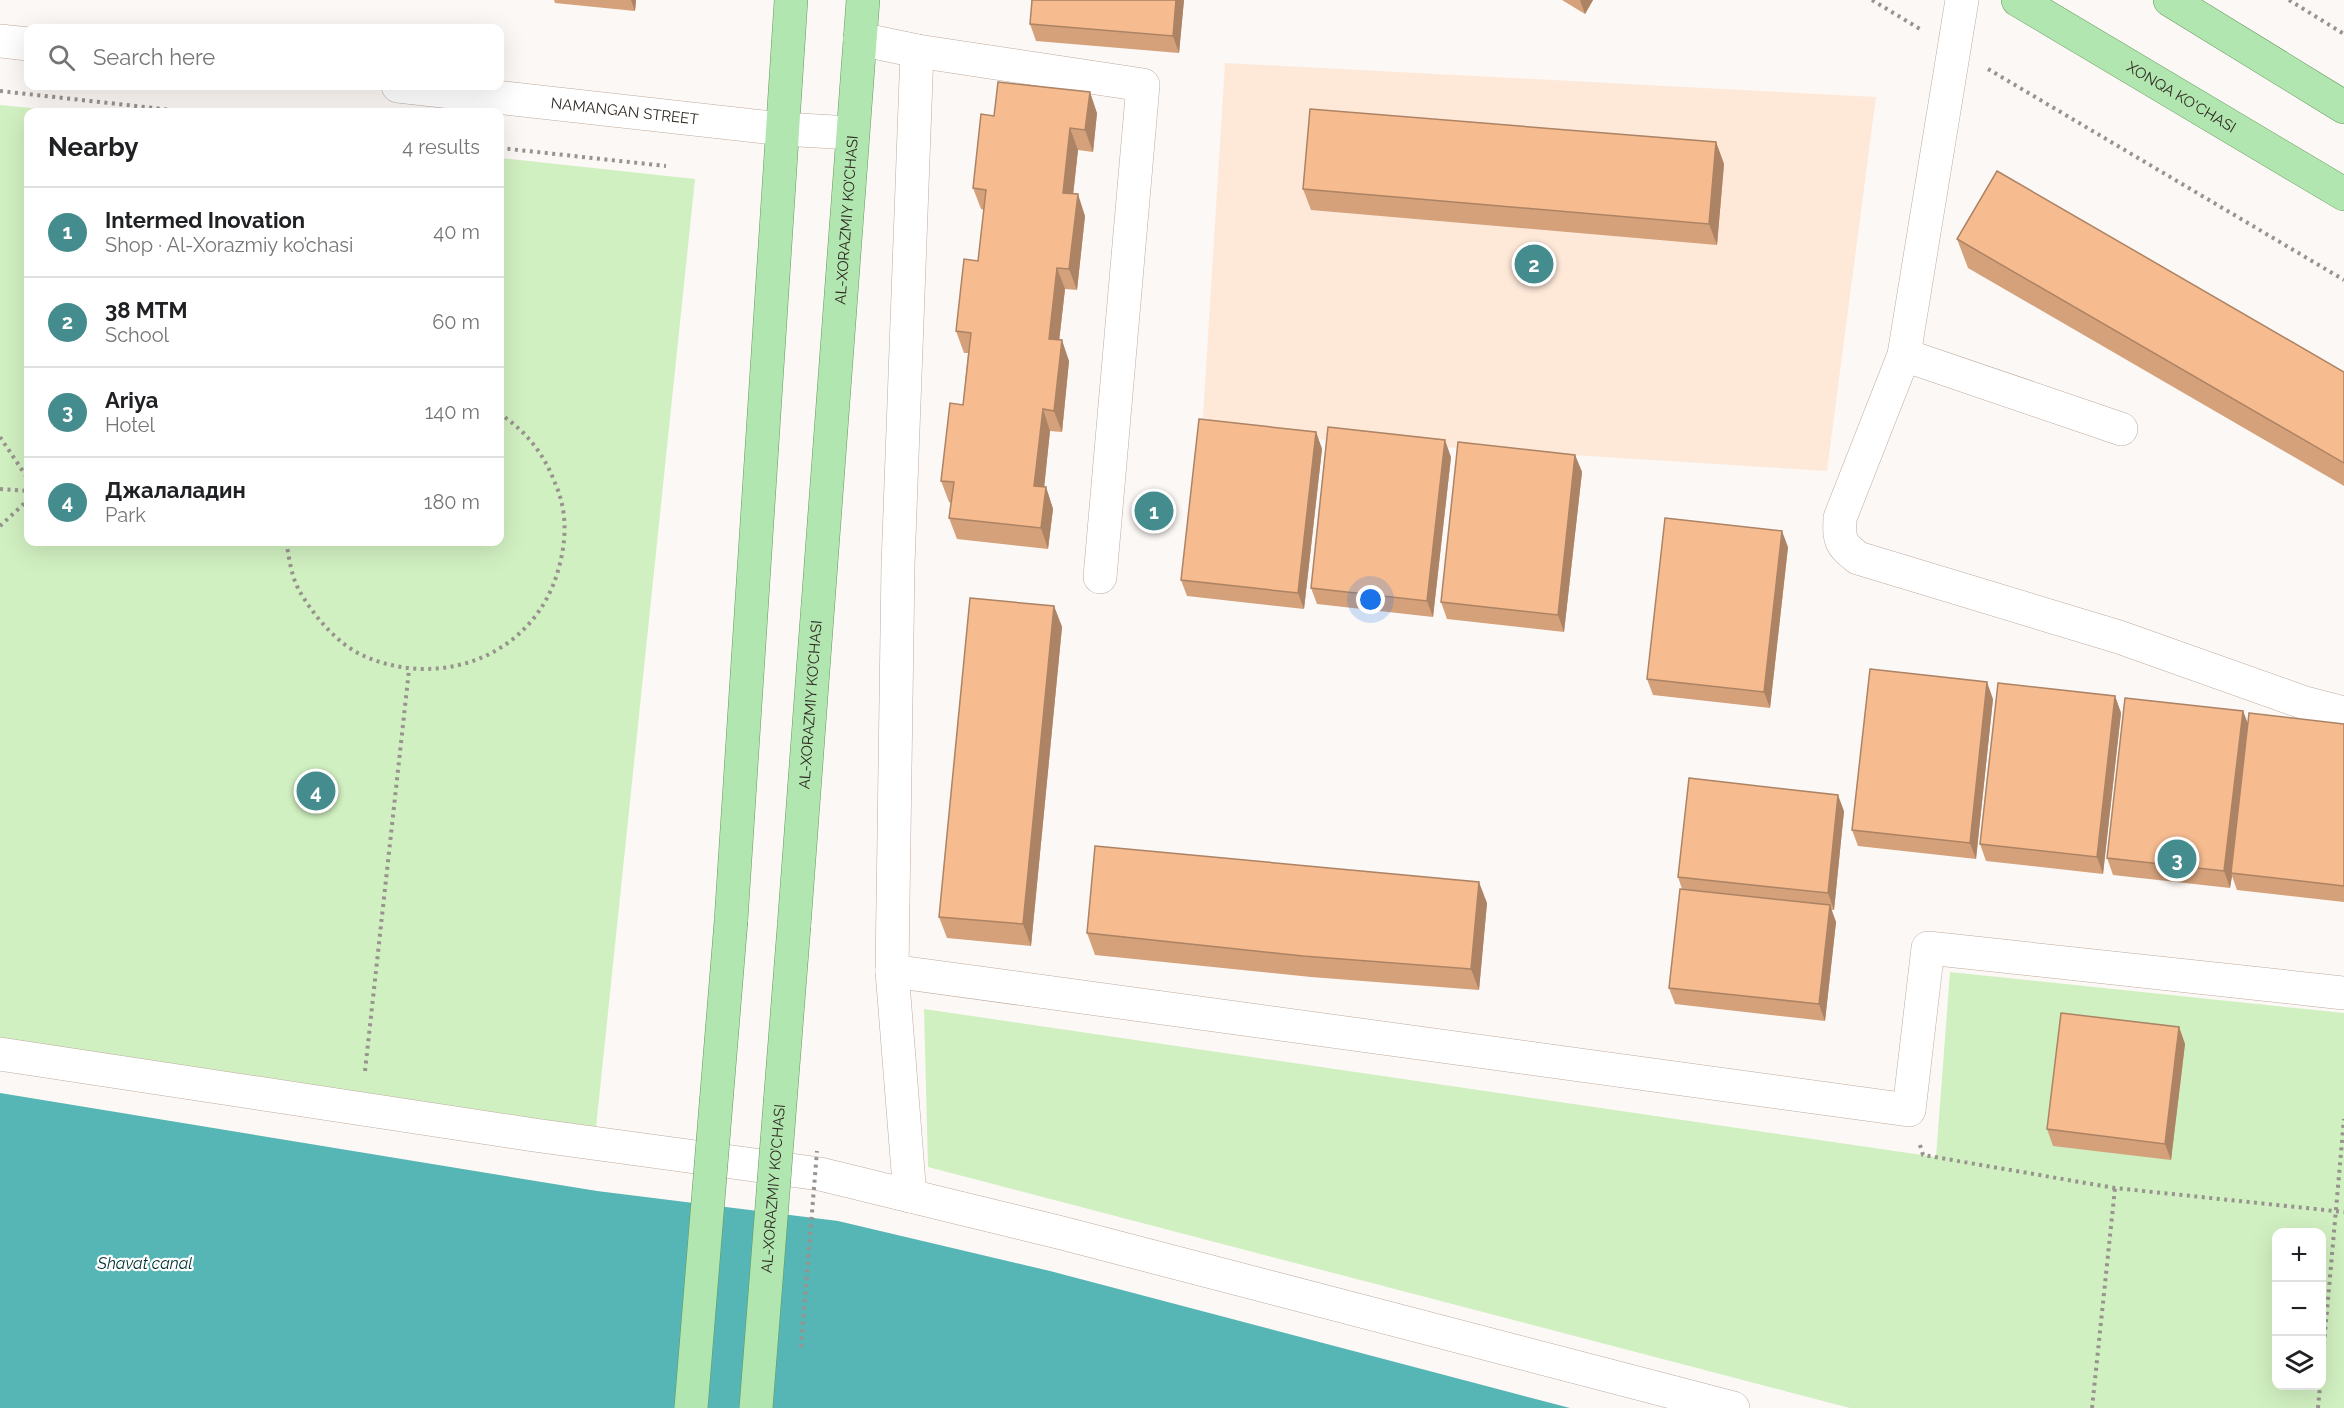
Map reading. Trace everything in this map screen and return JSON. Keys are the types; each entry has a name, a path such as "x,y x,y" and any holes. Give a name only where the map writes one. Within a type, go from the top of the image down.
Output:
{"main road":[{"path":"691,1408 731,921 791,0"},
{"name":"AL-XORAZMIY KO’CHASI","path":"756,1408 863,0"},
{"name":"XONQA KO'CHASI","path":"2018,0 2344,194"},
{"path":"2170,0 2344,107"}],"street":[{"path":"1962,0 1904,354 1840,518 1839,534 1842,545 1858,558 2119,637 2305,703 2344,713"},
{"path":"860,39 917,51 1143,84 1100,577"},
{"path":"0,40 24,43"},
{"path":"910,1196 892,971 898,565 917,51"},
{"name":"NAMANGAN STREET","path":"434,90 782,129 852,133"},
{"path":"1904,354 2121,429"},
{"path":"892,971 1909,1110 1928,948 2344,993"},
{"path":"0,1054 534,1135 820,1174 1073,1236 1733,1408"}],"path":[{"path":"1872,0 2344,280"},
{"path":"2289,0 2344,34"},
{"path":"0,91 154,108"},
{"path":"504,148 666,166"},
{"path":"287,546 297,588 324,627 363,656 409,670 453,668 495,652 530,624 554,587 565,544 562,500 546,459 517,425 504,417"},
{"path":"0,437 24,473"},
{"path":"0,489 24,492"},
{"path":"0,526 24,504"},
{"path":"361,1109 409,670"},
{"path":"1909,1110 1923,1155 2115,1188 2344,1212"},
{"path":"2324,1336 2344,1119"},
{"path":"801,1350 817,1151"},
{"path":"2092,1408 2115,1188"},
{"path":"2318,1408 2320,1390"}],"shaded area":[{"path":"1225,63 1876,97 1827,471 1202,432"}],"green space":[{"path":"0,105 30,108 24,108 24,546 504,546 504,158 695,179 595,1137 0,1041"},
{"path":"1950,972 2344,1013 2344,1408 1850,1408 928,1167 924,1009 1936,1157"}],"water":[{"name":"Shavat canal","path":"0,1093 597,1191 838,1221 1050,1271 1570,1408 0,1408"}],"building":[{"path":"1032,0 1176,0 1173,36 1030,24"},
{"path":"998,82 1090,92 1085,130 1070,128 1063,193 1078,194 1069,269 1057,268 1049,339 1062,340 1054,411 1043,409 1034,486 1046,487 1041,528 949,518 954,482 941,481 950,403 963,405 971,333 956,331 964,259 978,261 986,190 973,188 981,114 994,116"},
{"path":"1310,109 1716,142 1709,224 1303,189"},
{"path":"1997,171 2344,372 2344,463 1957,239"},
{"path":"1199,419 1316,432 1298,593 1181,580"},
{"path":"1328,427 1445,440 1427,601 1311,588"},
{"path":"1458,442 1575,455 1558,615 1441,602"},
{"path":"1665,518 1782,531 1764,692 1647,679"},
{"path":"970,598 1054,606 1023,924 939,917"},
{"path":"1870,669 1987,682 1970,843 1852,830"},
{"path":"1998,683 2115,696 2097,857 1980,844"},
{"path":"2125,698 2243,711 2224,871 2107,858"},
{"path":"2249,713 2344,724 2344,886 2231,873"},
{"path":"1689,778 1838,795 1828,893 1678,877"},
{"path":"1095,846 1479,882 1471,969 1303,956 1087,933"},
{"path":"1680,889 1830,905 1819,1004 1669,988"},
{"path":"2061,1013 2179,1027 2165,1144 2047,1129"}],"place":[{"name":"38 MTM","path":"1534,264"},
{"name":"Intermed Inovation","path":"1154,511"},
{"name":"Джалаладин","path":"316,791"},
{"name":"Ariya","path":"2177,859"}]}
